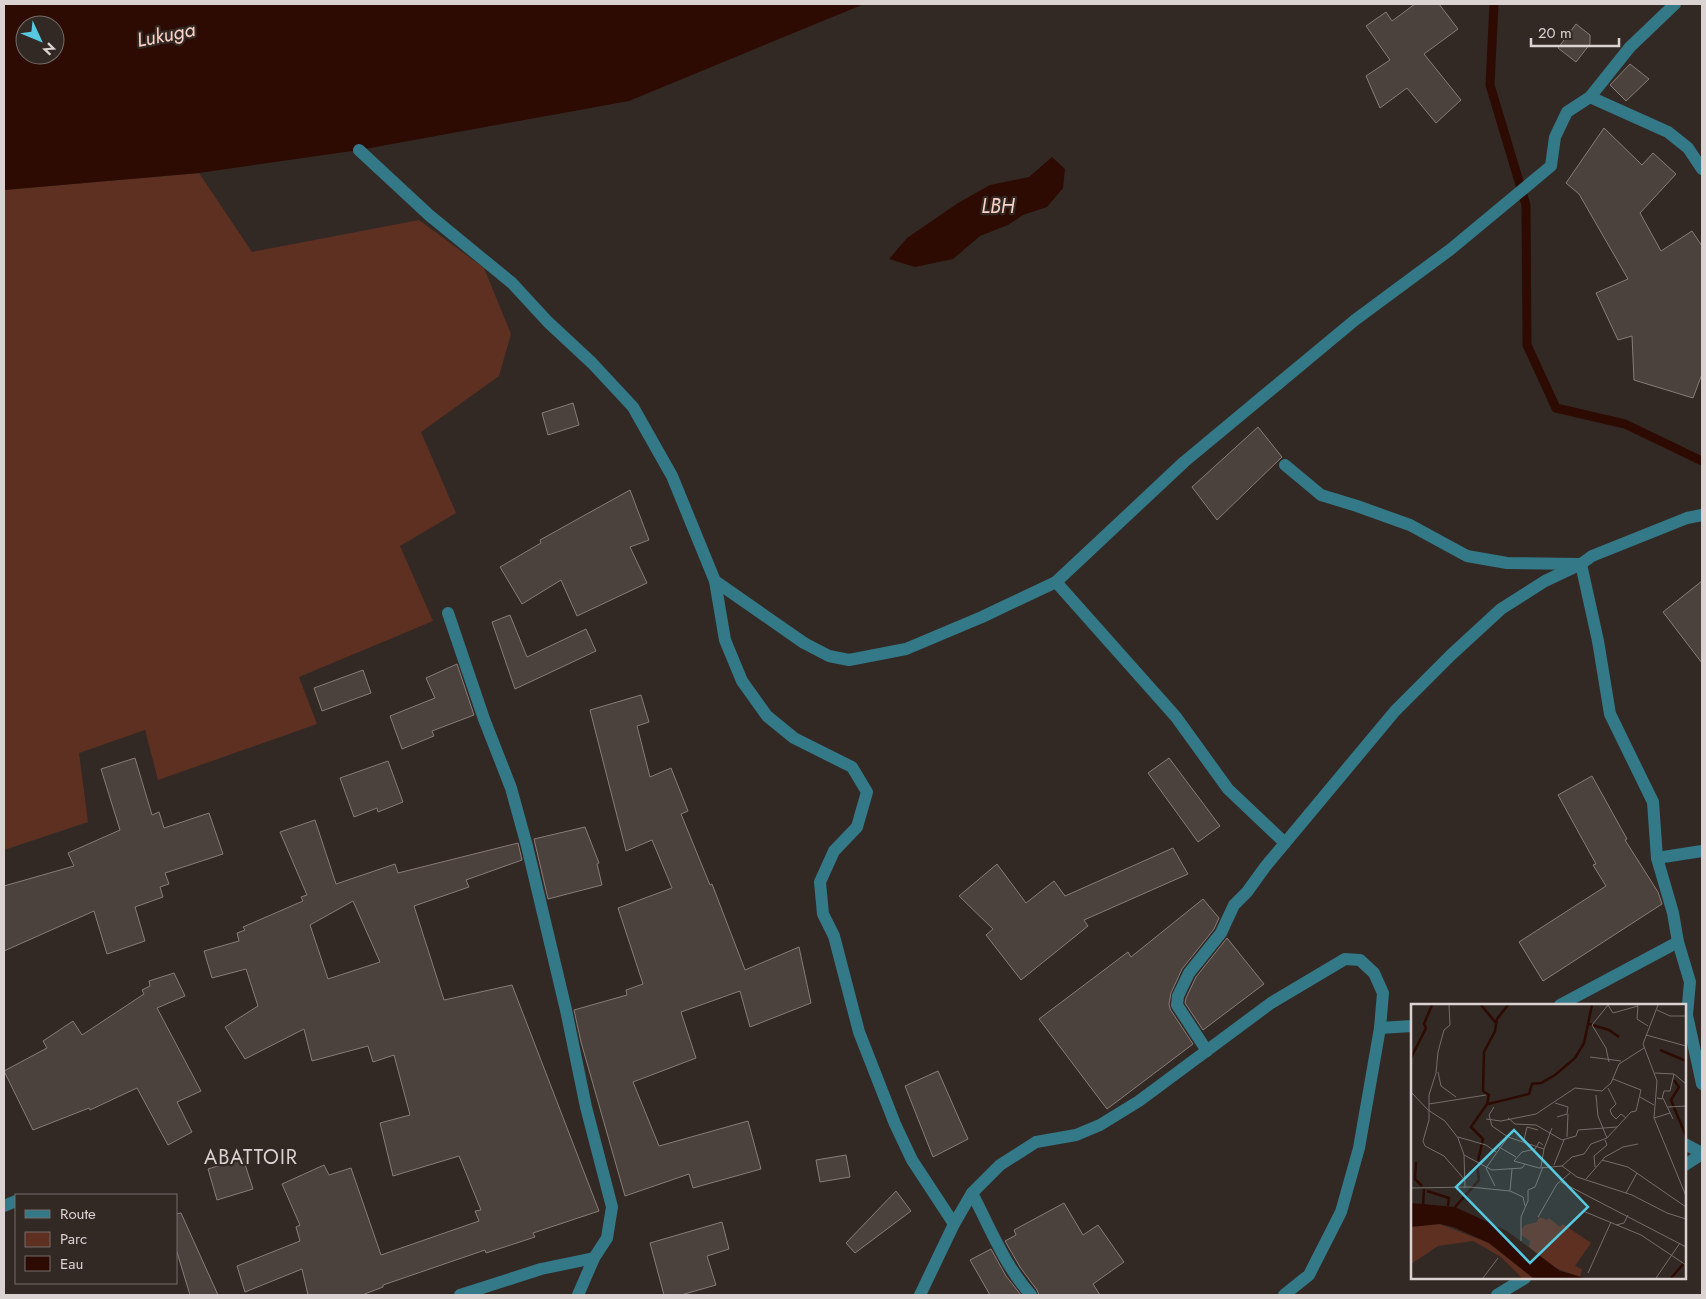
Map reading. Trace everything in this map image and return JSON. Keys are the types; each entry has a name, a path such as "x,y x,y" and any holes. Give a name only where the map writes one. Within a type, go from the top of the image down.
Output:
{"street":[{"path":"715,581 804,643 829,656 849,660 906,648 982,617 1056,582 1192,456 1355,320 1451,248 1551,166 1554,137 1567,112 1590,97 1630,47 1675,4"},
{"path":"1590,97 1668,132 1688,148 1702,169"},
{"path":"359,150 429,215 512,283 633,407 672,476 715,581 725,640 742,681 767,716 794,738 852,767 867,792 857,827 834,851 820,882 823,914 834,936 859,1032 895,1124 912,1160 954,1224"},
{"path":"1285,465 1321,495 1410,525 1467,556 1507,563 1581,564"},
{"path":"1207,1051 1177,1005 1178,996 1189,972 1221,933 1234,905 1396,711 1458,648 1501,609 1592,556 1687,518 1702,515"},
{"path":"1581,564 1598,641 1610,714 1654,802 1657,858 1690,982 1687,1016 1702,1084"},
{"path":"1056,582 1176,717 1228,789 1286,843"},
{"path":"448,613 484,719 511,788 527,846 566,1010 586,1107 612,1207 607,1238 594,1258 578,1295"},
{"path":"1657,858 1702,851"},
{"path":"1562,1004 1678,942"},
{"path":"920,1295 954,1224 972,1193 1000,1165 1036,1142 1076,1135 1100,1125 1139,1102 1271,1003 1345,959 1360,960 1374,973 1383,993 1380,1028 1359,1148 1341,1212 1309,1275 1284,1295"},
{"path":"1380,1028 1411,1026"},
{"path":"1686,1059 1698,1065"},
{"path":"1686,1145 1702,1153 1686,1164"},
{"path":"972,1193 998,1246 1019,1282 1031,1295"},
{"path":"460,1295 541,1269 594,1258"},
{"path":"1497,1295 1523,1279"}],"green space":[{"path":"199,173 252,252 419,220 484,268 511,334 499,376 421,432 456,513 400,546 433,621 299,677 317,724 158,780 145,730 79,753 88,822 4,850 4,190"}],"water":[{"name":"Lukuga","path":"4,4 864,4 629,101 359,150 199,173 4,190"},
{"name":"LBH","path":"1052,157 1065,169 1063,188 1047,207 1023,215 1008,225 980,236 953,259 915,267 889,259 907,238 958,203 990,185 1029,177"}],"building":[{"path":"1415,4 1439,4 1458,29 1424,54 1461,100 1436,123 1407,88 1380,108 1366,76 1390,60 1366,26 1386,12 1392,21"},
{"path":"1576,24 1590,35 1590,44 1576,62 1558,48"},
{"path":"1630,64 1649,79 1626,101 1610,85"},
{"path":"1604,128 1642,165 1653,153 1676,174 1640,213 1661,251 1692,231 1702,246 1702,374 1693,398 1634,380 1632,336 1618,340 1596,293 1628,279 1579,194 1566,183"},
{"path":"573,403 579,425 548,435 542,413"},
{"path":"1258,427 1282,457 1217,520 1192,487"},
{"path":"630,490 649,540 630,547 647,583 577,616 561,580 522,604 500,567 541,543 540,540"},
{"path":"1702,581 1702,663 1663,612"},
{"path":"510,615 527,657 586,629 596,651 515,689 492,622"},
{"path":"457,664 474,715 432,731 434,736 402,749 390,716 435,698 426,678"},
{"path":"363,670 371,693 322,711 314,688"},
{"path":"641,695 649,722 637,726 650,777 671,768 688,811 681,814 710,885 712,884 745,970 799,947 811,1003 750,1027 740,991 681,1012 696,1058 633,1082 659,1146 748,1121 761,1169 693,1188 689,1174 625,1196 581,1042 574,1010 627,995 626,990 643,984 618,908 672,888 652,840 626,851 590,710"},
{"path":"135,758 152,815 159,812 164,828 209,813 223,854 165,873 169,884 160,887 163,897 135,907 145,941 107,954 94,911 4,951 4,886 74,866 68,853 120,830 101,769"},
{"path":"1169,758 1220,826 1198,842 1148,773"},
{"path":"388,761 403,802 378,812 377,808 354,817 340,778"},
{"path":"1592,776 1627,839 1625,840 1658,892 1662,904 1543,981 1519,942 1606,886 1593,865 1596,864 1558,795"},
{"path":"315,820 336,884 395,864 398,873 518,843 522,860 466,880 469,887 414,906 444,1000 512,985 599,1211 533,1233 535,1237 486,1253 485,1250 383,1285 383,1287 362,1295 308,1295 302,1269 245,1292 237,1266 300,1241 296,1227 300,1225 282,1184 324,1165 329,1175 351,1168 381,1255 479,1221 475,1211 481,1210 459,1156 393,1176 380,1123 410,1115 394,1055 373,1062 368,1046 312,1061 304,1029 245,1059 225,1027 258,1006 246,969 212,978 204,951 239,941 237,933 245,930 243,927 303,901 301,897 307,895 280,832","holes":["353,901 380,962 328,979 310,925"]},
{"path":"585,827 599,863 597,864 602,885 548,899 534,839"},
{"path":"1173,848 1188,874 1084,920 1088,926 1021,980 986,935 993,929 959,896 997,864 1026,903 1054,881 1065,896"},
{"path":"1203,899 1219,918 1214,929 1182,969 1171,993 1169,1004 1170,1009 1193,1044 1107,1109 1039,1019 1128,952 1131,957"},
{"path":"1227,938 1264,984 1203,1030 1185,1003 1186,998 1196,977"},
{"path":"174,973 185,996 157,1008 201,1091 177,1102 192,1132 168,1145 137,1088 90,1110 89,1108 33,1130 4,1071 47,1048 43,1041 73,1021 82,1035 144,994 142,990 150,986 149,981"},
{"path":"938,1071 968,1139 933,1157 905,1086"},
{"path":"846,1155 850,1177 820,1182 816,1160"},
{"path":"243,1158 253,1189 217,1200 208,1169"},
{"path":"896,1191 911,1211 855,1253 846,1243"},
{"path":"1064,1203 1083,1235 1098,1225 1124,1262 1093,1284 1100,1295 1039,1295 1005,1241 1016,1235 1014,1230"},
{"path":"181,1213 218,1295 190,1295 178,1256 178,1214"},
{"path":"722,1222 729,1249 707,1256 716,1285 681,1295 664,1295 650,1243"},
{"path":"991,1249 1006,1276 1021,1295 990,1295 970,1260"}],"waterway":[{"path":"1494,4 1490,85 1526,205 1527,345 1556,408 1625,424 1702,461"}],"district":[{"name":"ABATTOIR","path":"251,1157"}]}
